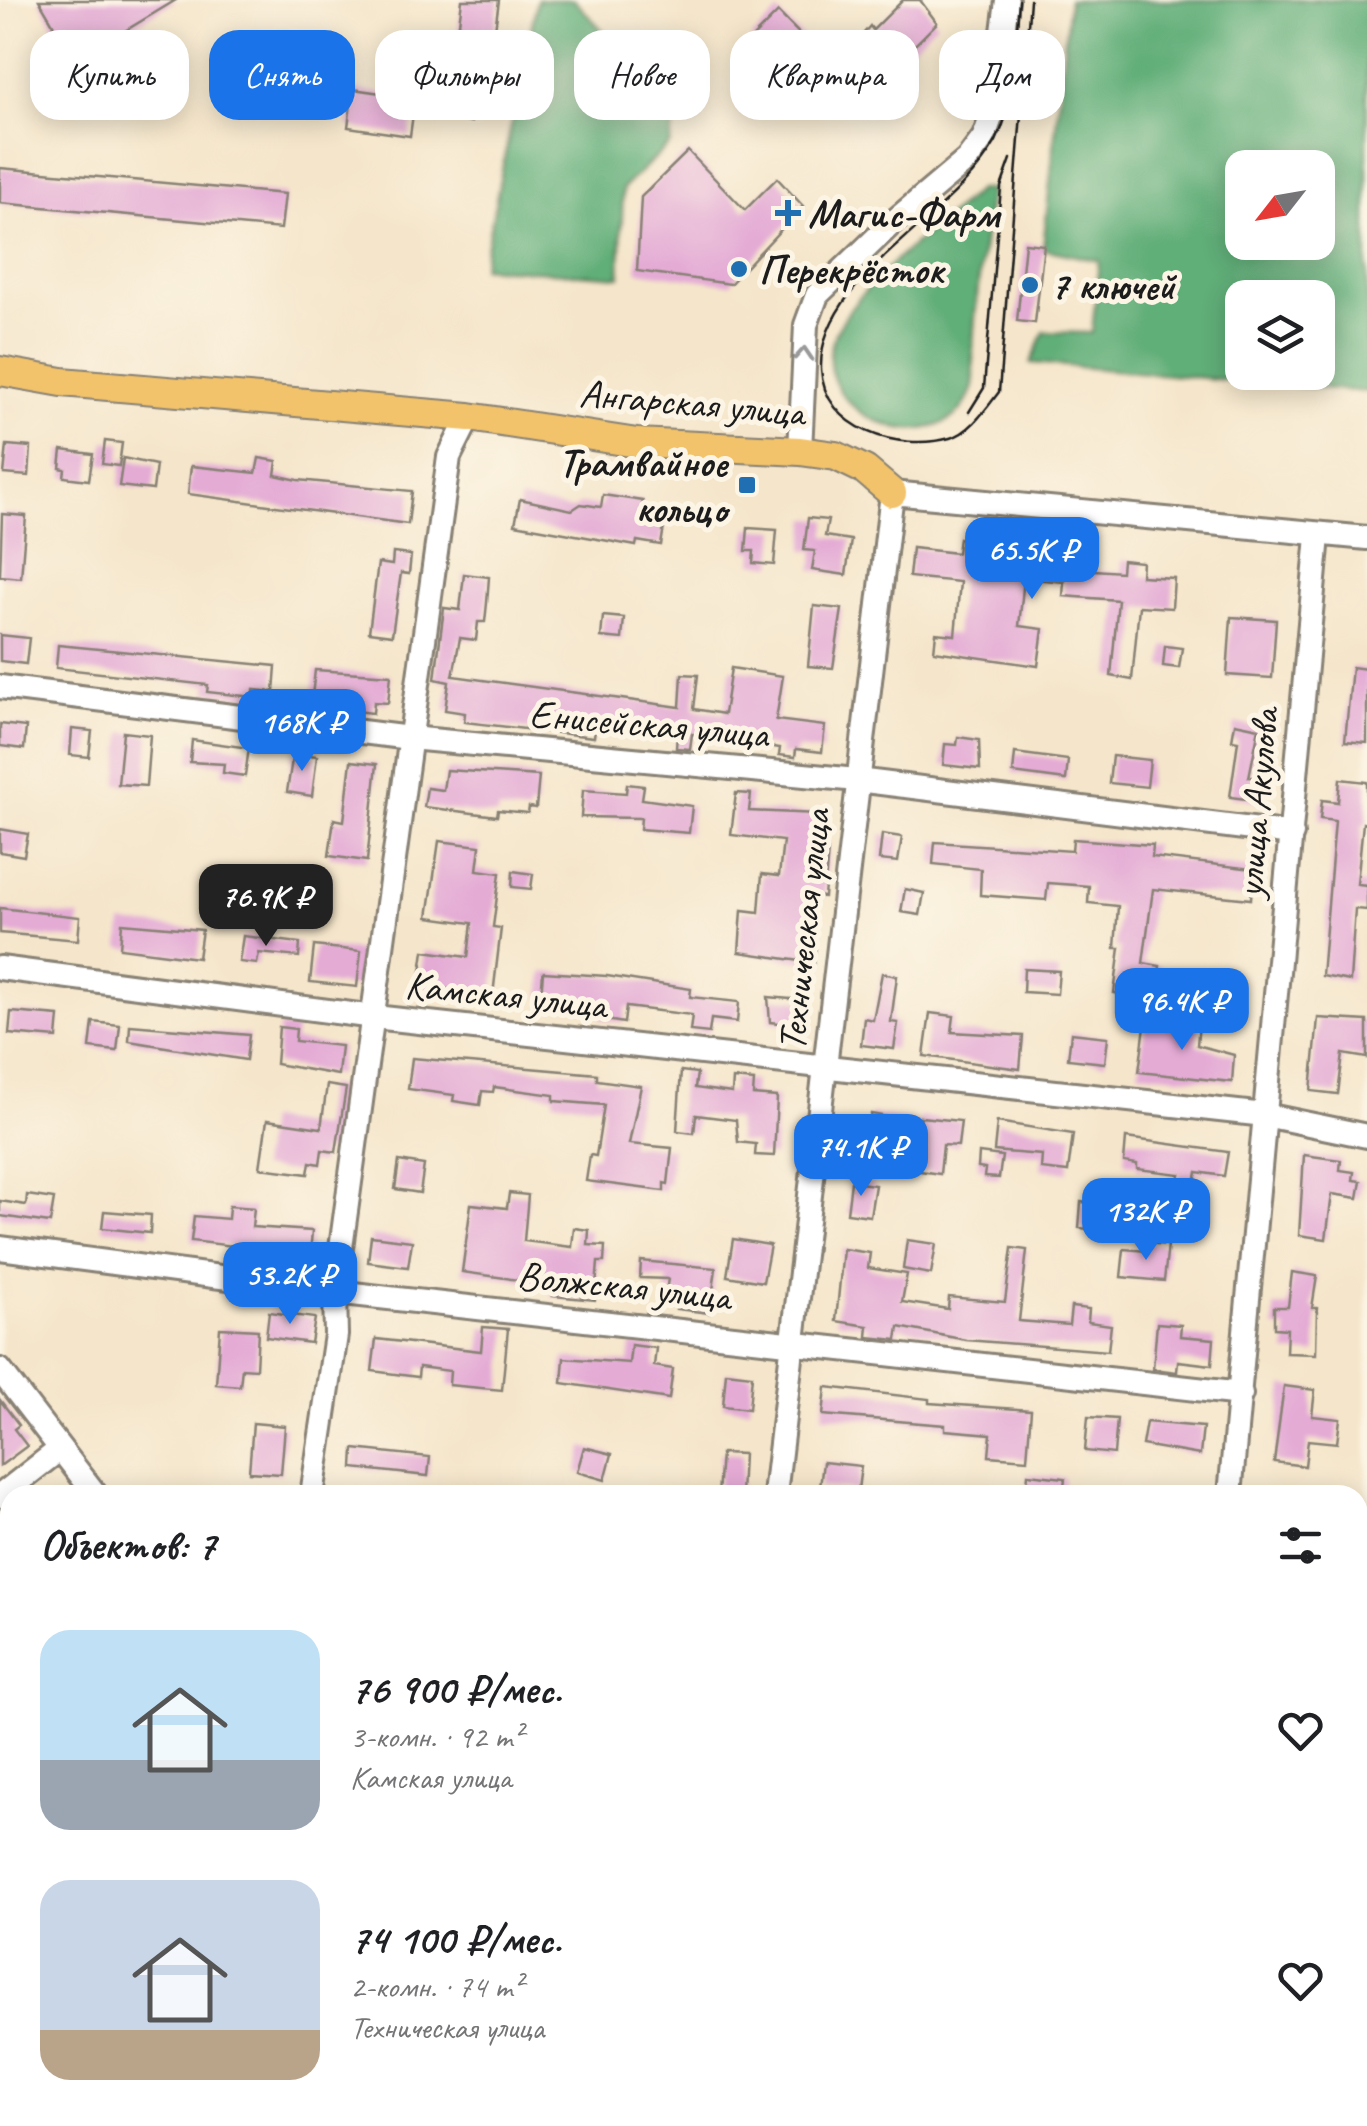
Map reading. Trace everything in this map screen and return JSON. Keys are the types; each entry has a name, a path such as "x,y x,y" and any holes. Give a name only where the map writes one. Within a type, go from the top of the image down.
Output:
{"main road":[{"name":"Ангарская улица","path":"0,371 62,382 468,417 637,443 800,451 836,456 865,470 892,493"}],"street":[{"path":"800,451 806,325 817,295 891,224 967,160 984,138 993,112 1007,0"},
{"path":"313,1485 336,1334 334,1292 449,457 468,417"},
{"path":"892,493 1367,538"},
{"name":"Техническая улица","path":"775,1485 892,493"},
{"name":"улица Акулова","path":"1231,1485 1318,536"},
{"name":"Енисейская улица","path":"0,687 410,738 857,780 1292,834"},
{"name":"Камская улица","path":"0,968 374,1017 1265,1114 1367,1136"},
{"name":"Волжская улица","path":"0,1248 334,1292 1241,1394"},
{"path":"0,1370 88,1485"},
{"path":"14,1485 60,1450"}],"green space":[{"path":"537,0 574,0 602,30 574,30 574,120 675,120 670,144 623,188 620,277 482,267 512,120 554,120 554,30 531,30"},
{"path":"1069,0 1367,0 1367,392 1335,389 1335,280 1225,280 1225,380 1031,363 1044,332 1092,333 1099,261 1043,249 1056,120 1065,120"},
{"path":"990,189 976,309 973,387 957,413 933,427 905,429 877,421 852,405 835,382 830,354 841,323 870,286 905,252 978,190"}],"building":[{"path":"39,0 176,0 126,30 57,30"},
{"path":"462,0 499,0 495,30 458,30"},
{"path":"903,0 920,0 937,23 919,41 919,30 873,30"},
{"path":"778,12 796,30 760,30"},
{"path":"355,89 375,92 375,120 412,120 410,136 348,127 349,120 355,120"},
{"path":"688,151 745,210 777,178 803,206 730,284 637,271 641,197"},
{"path":"0,168 285,194 281,229 0,203"},
{"name":"7 ключей","path":"1025,243 1044,245 1035,323 1017,321"},
{"path":"105,441 122,443 119,466 102,464"},
{"path":"7,445 31,447 29,476 4,474"},
{"path":"62,450 93,454 89,480 64,477 65,469 60,468"},
{"path":"123,458 156,465 153,490 119,486"},
{"path":"259,458 277,461 275,475 298,480 412,491 408,524 188,494 191,466 256,473"},
{"path":"603,495 643,501 641,512 666,515 661,545 637,541 636,546 515,524 520,499 572,510 581,504 601,507"},
{"path":"2,514 26,516 21,578 0,576"},
{"path":"808,518 828,520 825,536 851,540 846,575 812,570 815,551 804,550"},
{"path":"748,528 777,530 774,565 753,563 754,551 746,551"},
{"path":"959,538 977,540 975,560 1019,564 1020,550 1053,554 1052,567 1121,572 1122,560 1142,562 1141,576 1174,578 1172,608 1139,606 1132,680 1111,676 1118,600 1063,596 1064,582 1024,578 1019,626 1043,629 1038,666 934,651 936,633 955,635 960,582 909,577 912,548 957,553"},
{"path":"393,553 411,555 409,574 401,573 392,635 369,632 378,563 392,565"},
{"path":"464,574 489,577 485,622 478,622 476,640 460,638 453,676 680,707 682,674 698,675 694,709 724,714 731,668 783,676 776,720 825,726 822,752 796,749 795,757 779,755 780,748 692,734 690,749 676,748 677,734 596,721 594,737 464,722 465,713 445,710 449,682 435,679 444,608 460,610"},
{"path":"814,606 842,609 833,668 808,666"},
{"path":"603,616 624,618 622,639 601,637"},
{"path":"1231,617 1276,620 1272,678 1227,675"},
{"path":"0,635 29,638 26,664 0,661"},
{"path":"58,645 276,666 274,692 254,690 254,697 207,692 208,685 56,668"},
{"path":"1165,646 1182,648 1179,668 1163,666"},
{"path":"1352,667 1367,669 1367,743 1345,741"},
{"path":"315,670 391,675 388,703 374,702 373,713 338,709 339,699 312,696"},
{"path":"1235,723 1259,728 1249,777 1265,778 1262,801 1230,797 1238,741 1232,740"},
{"path":"0,724 26,727 24,749 0,746"},
{"path":"72,729 92,731 89,757 70,755"},
{"path":"123,732 150,735 146,786 118,784"},
{"path":"958,737 979,740 980,769 943,765 945,744 957,745"},
{"path":"192,740 249,748 245,776 223,773 224,764 190,762"},
{"path":"293,753 317,756 312,796 287,792"},
{"path":"1015,753 1068,760 1066,780 1013,773"},
{"path":"1112,756 1150,760 1147,787 1109,783"},
{"path":"351,761 377,764 367,861 329,856 334,819 344,821"},
{"path":"446,770 539,776 536,808 529,807 528,813 498,810 497,816 424,807 427,788 443,790"},
{"path":"1340,779 1367,782 1367,824 1363,823 1357,884 1367,885 1367,910 1355,909 1350,981 1322,976 1335,821 1320,819 1322,800 1338,802"},
{"path":"627,784 644,786 642,799 692,806 689,833 640,829 641,818 581,817 583,790 626,793"},
{"path":"736,793 751,794 749,811 818,814 813,848 828,850 824,897 811,896 808,943 816,944 814,963 739,952 742,910 759,912 762,874 779,876 783,841 731,835"},
{"path":"0,829 28,834 24,856 0,852"},
{"path":"882,834 902,837 898,862 879,860"},
{"path":"1073,839 1153,845 1152,857 1253,869 1251,899 1153,889 1143,963 1160,966 1155,999 1114,993 1120,948 1115,948 1118,906 1088,903 1089,886 1048,883 1046,900 980,895 981,869 933,864 935,842 1072,851"},
{"path":"439,841 480,846 477,870 500,873 493,927 501,928 493,995 419,985 424,951 468,957 472,923 428,917"},
{"path":"513,871 533,874 531,889 512,887"},
{"path":"905,889 924,893 920,915 901,912"},
{"path":"0,908 80,917 78,940 0,933"},
{"path":"122,923 202,930 198,958 120,948"},
{"path":"243,936 300,943 299,957 259,953 257,964 239,962"},
{"path":"314,946 361,951 357,987 310,982"},
{"path":"1024,969 1059,971 1057,994 1023,992"},
{"path":"543,972 607,976 691,989 690,997 739,1002 737,1022 711,1019 709,1033 690,1031 692,1015 626,1007 624,1023 600,1019 603,1004 541,997"},
{"path":"882,973 897,976 891,1022 898,1023 894,1049 861,1045 864,1018 873,1020"},
{"path":"768,997 801,1000 798,1025 770,1022"},
{"path":"11,1012 59,1016 57,1038 9,1034"},
{"path":"930,1013 954,1016 952,1032 1023,1036 1020,1069 924,1056"},
{"path":"1146,1018 1199,1023 1197,1045 1234,1055 1232,1082 1139,1072"},
{"path":"1318,1018 1367,1021 1367,1058 1343,1054 1338,1094 1311,1091"},
{"path":"93,1022 120,1025 117,1051 90,1048"},
{"path":"130,1025 249,1035 246,1060 129,1041"},
{"path":"279,1027 296,1029 295,1041 341,1046 338,1075 276,1064"},
{"path":"1071,1033 1108,1037 1105,1063 1068,1059"},
{"path":"412,1058 597,1074 597,1080 641,1086 629,1144 672,1148 668,1184 664,1183 664,1191 586,1181 590,1155 596,1156 604,1105 554,1101 554,1095 494,1087 493,1092 482,1091 480,1105 453,1101 454,1095 408,1089"},
{"path":"681,1071 697,1073 695,1088 732,1093 733,1079 754,1081 753,1095 777,1097 774,1156 755,1155 756,1144 738,1142 736,1120 696,1115 694,1133 677,1131"},
{"path":"327,1085 346,1088 336,1152 322,1150 320,1164 310,1162 308,1174 260,1168 267,1120 321,1128"},
{"path":"871,1114 920,1123 920,1117 961,1121 958,1146 943,1145 940,1174 900,1168 903,1145 867,1138"},
{"path":"997,1122 1073,1134 1068,1172 1041,1169 1042,1155 994,1151"},
{"path":"1126,1138 1228,1152 1224,1176 1197,1172 1194,1189 1178,1187 1180,1174 1137,1169 1137,1164 1124,1162"},
{"path":"979,1153 1002,1156 999,1178 984,1177 985,1169 978,1168"},
{"path":"1304,1155 1341,1160 1340,1170 1354,1172 1353,1180 1361,1181 1358,1198 1332,1194 1326,1239 1299,1235"},
{"path":"399,1161 424,1165 420,1193 395,1189"},
{"path":"851,1182 875,1185 870,1216 847,1213"},
{"path":"509,1193 528,1195 524,1241 572,1247 574,1228 589,1230 588,1245 605,1246 604,1262 598,1262 595,1300 552,1296 554,1285 462,1272 471,1204 507,1208"},
{"path":"27,1195 54,1199 50,1223 0,1216 0,1201 26,1205"},
{"path":"1081,1202 1110,1205 1108,1231 1079,1228"},
{"path":"229,1206 254,1208 252,1227 312,1231 310,1255 191,1241 194,1216 228,1219"},
{"path":"104,1211 151,1215 150,1233 102,1228"},
{"path":"371,1236 412,1241 408,1267 368,1262"},
{"path":"733,1239 770,1245 763,1282 727,1276"},
{"path":"907,1240 936,1244 931,1274 903,1269"},
{"path":"1146,1243 1168,1245 1164,1281 1121,1277 1124,1249 1146,1251"},
{"path":"1012,1248 1027,1250 1019,1321 1069,1325 1071,1307 1089,1309 1088,1322 1111,1325 1108,1351 966,1340 899,1327 897,1340 867,1337 868,1326 836,1321 843,1249 870,1253 868,1268 907,1274 902,1302 948,1309 949,1297 1005,1302"},
{"path":"641,1261 716,1268 710,1313 676,1309 678,1293 666,1291 668,1279 640,1278"},
{"path":"1292,1272 1317,1276 1312,1308 1317,1308 1316,1354 1286,1353 1287,1329 1274,1328 1274,1307 1288,1307"},
{"path":"269,1312 315,1318 311,1343 266,1337"},
{"path":"1157,1323 1181,1325 1180,1336 1214,1339 1212,1365 1178,1361 1177,1372 1153,1369"},
{"path":"483,1327 508,1329 502,1390 449,1385 450,1371 419,1367 418,1377 372,1371 376,1339 481,1351"},
{"path":"220,1328 258,1330 256,1369 242,1368 240,1386 216,1384"},
{"path":"631,1345 656,1348 654,1366 673,1369 669,1399 562,1383 564,1358 629,1363"},
{"path":"726,1372 752,1375 749,1409 723,1406"},
{"path":"1284,1386 1315,1390 1312,1416 1340,1419 1337,1443 1308,1440 1305,1466 1274,1462"},
{"path":"826,1387 929,1399 929,1403 1031,1410 1027,1459 989,1456 991,1434 945,1430 945,1425 823,1415"},
{"path":"0,1400 19,1425 14,1429 27,1446 0,1466"},
{"path":"1088,1417 1117,1419 1114,1454 1085,1451"},
{"path":"1146,1422 1203,1427 1200,1455 1142,1445"},
{"path":"253,1423 285,1426 281,1474 249,1472"},
{"path":"584,1447 612,1454 605,1480 577,1472"},
{"path":"354,1449 430,1457 428,1476 353,1468"},
{"path":"721,1453 743,1454 741,1485 719,1485"},
{"path":"823,1462 861,1466 859,1485 820,1485"},
{"path":"1028,1474 1065,1478 1064,1485 1027,1485"}],"tram line":[{"path":"1019,0 1012,90 996,141 951,197 864,277 841,306 826,336 821,369 825,390 835,407 868,432 909,442 950,438 977,419 999,392 1030,0"},
{"path":"969,412 984,388 1001,187 1011,159"}],"place":[{"name":"Магис-Фарм","path":"788,213"},
{"name":"Перекрёсток","path":"739,269"},
{"name":"7 ключей","path":"1030,285"},
{"name":"Трамвайное кольцо","path":"747,485"}]}
